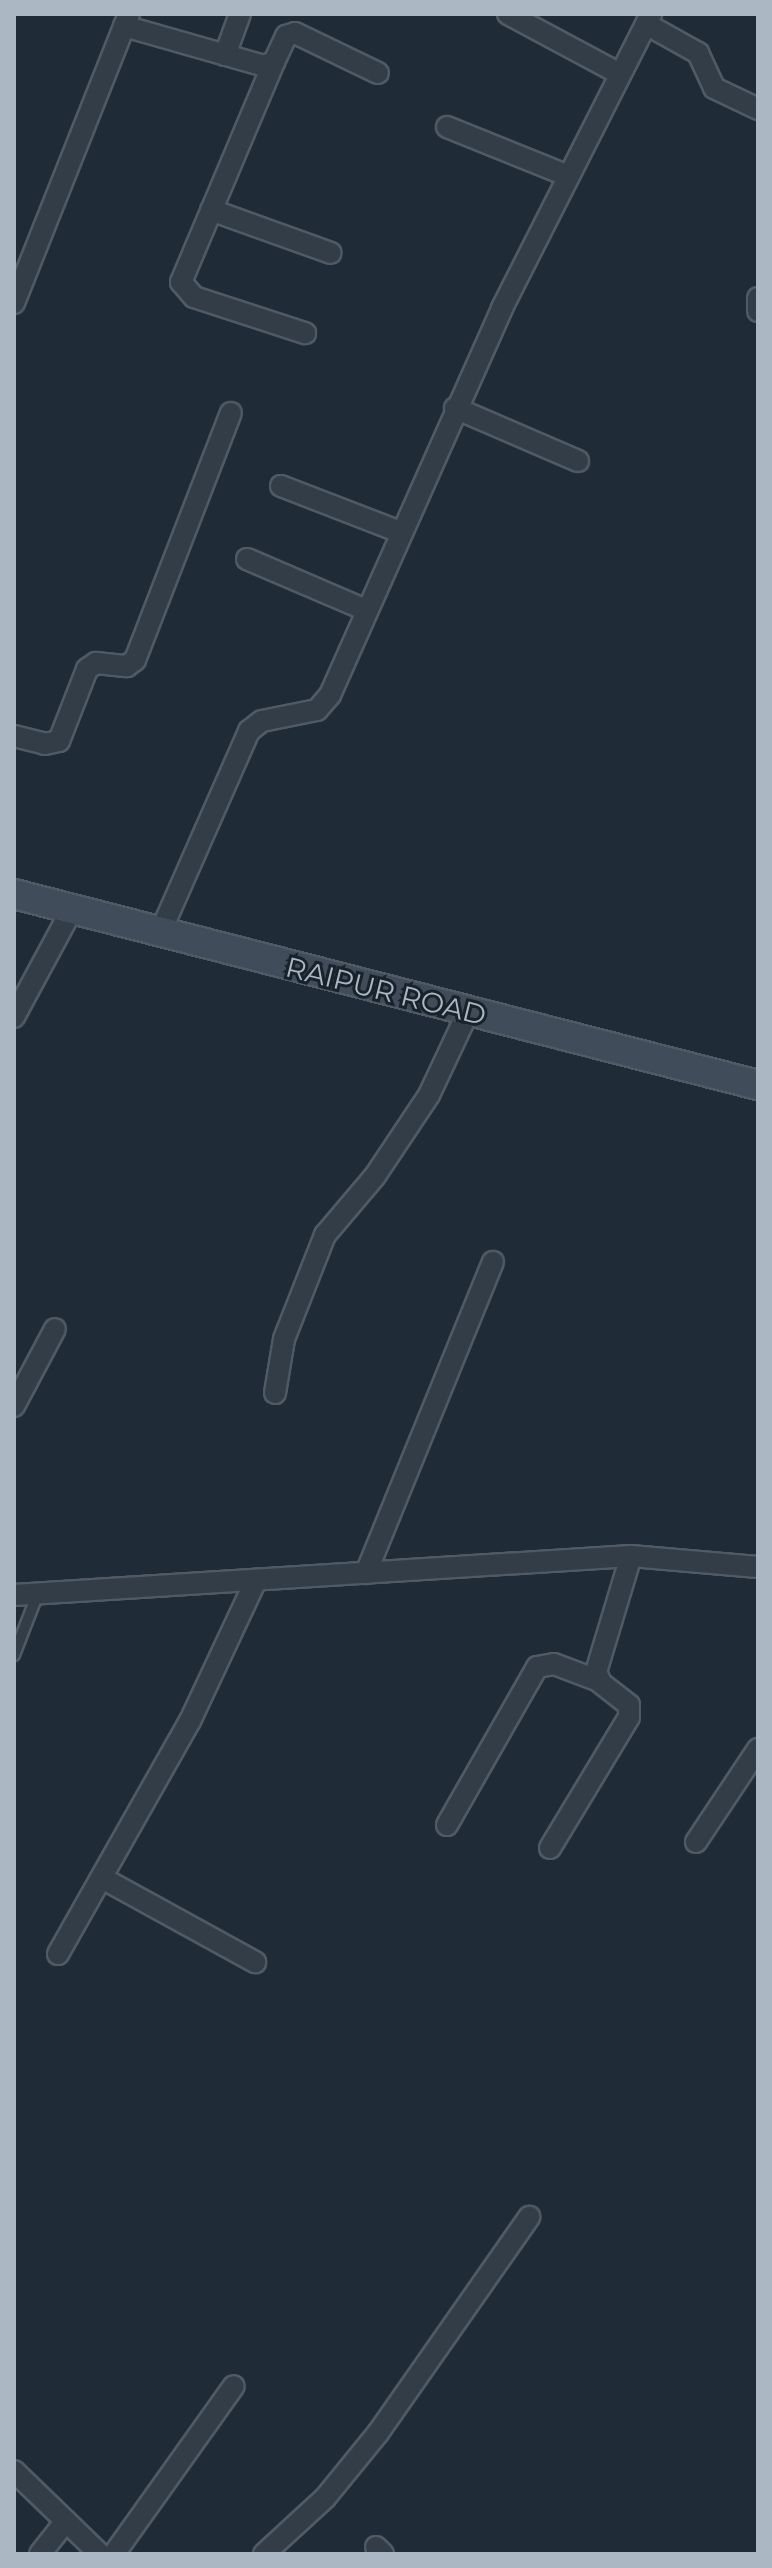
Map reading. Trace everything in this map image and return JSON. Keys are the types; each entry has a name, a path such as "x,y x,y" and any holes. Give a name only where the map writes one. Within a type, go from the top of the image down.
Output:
{"main road":[{"name":"RAIPUR ROAD","path":"14,894 758,1085"}],"street":[{"path":"225,55 240,14"},
{"path":"508,14 620,74"},
{"path":"160,933 244,738 262,721 306,714 323,704 455,408 568,176 649,19 698,53 714,88 758,109"},
{"path":"14,303 126,20 259,65 274,62"},
{"path":"305,333 194,297 182,288 211,210 286,36 295,33 378,73"},
{"path":"447,127 568,176"},
{"path":"211,210 331,253"},
{"path":"758,298 758,311"},
{"path":"455,408 578,461"},
{"path":"14,736 45,744 59,741 87,669 96,663 127,666 135,660 231,413"},
{"path":"281,486 400,532"},
{"path":"247,559 366,610"},
{"path":"14,1017 71,911"},
{"path":"275,1393 284,1339 325,1235 375,1176 429,1095 468,1012"},
{"path":"366,1573 493,1262"},
{"path":"14,1406 55,1329"},
{"path":"599,1681 597,1663 631,1556"},
{"path":"14,1595 631,1556 758,1567"},
{"path":"58,1954 190,1721 256,1580"},
{"path":"447,1825 537,1667 554,1664 599,1681 629,1705 629,1717 550,1848"},
{"path":"696,1842 758,1749"},
{"path":"102,1878 255,1962"},
{"path":"264,2554 325,2498 378,2433 529,2217"},
{"path":"114,2554 234,2386"},
{"path":"14,2471 100,2554"},
{"path":"40,2554 66,2521"}],"lane":[{"path":"14,1655 38,1593"}]}
